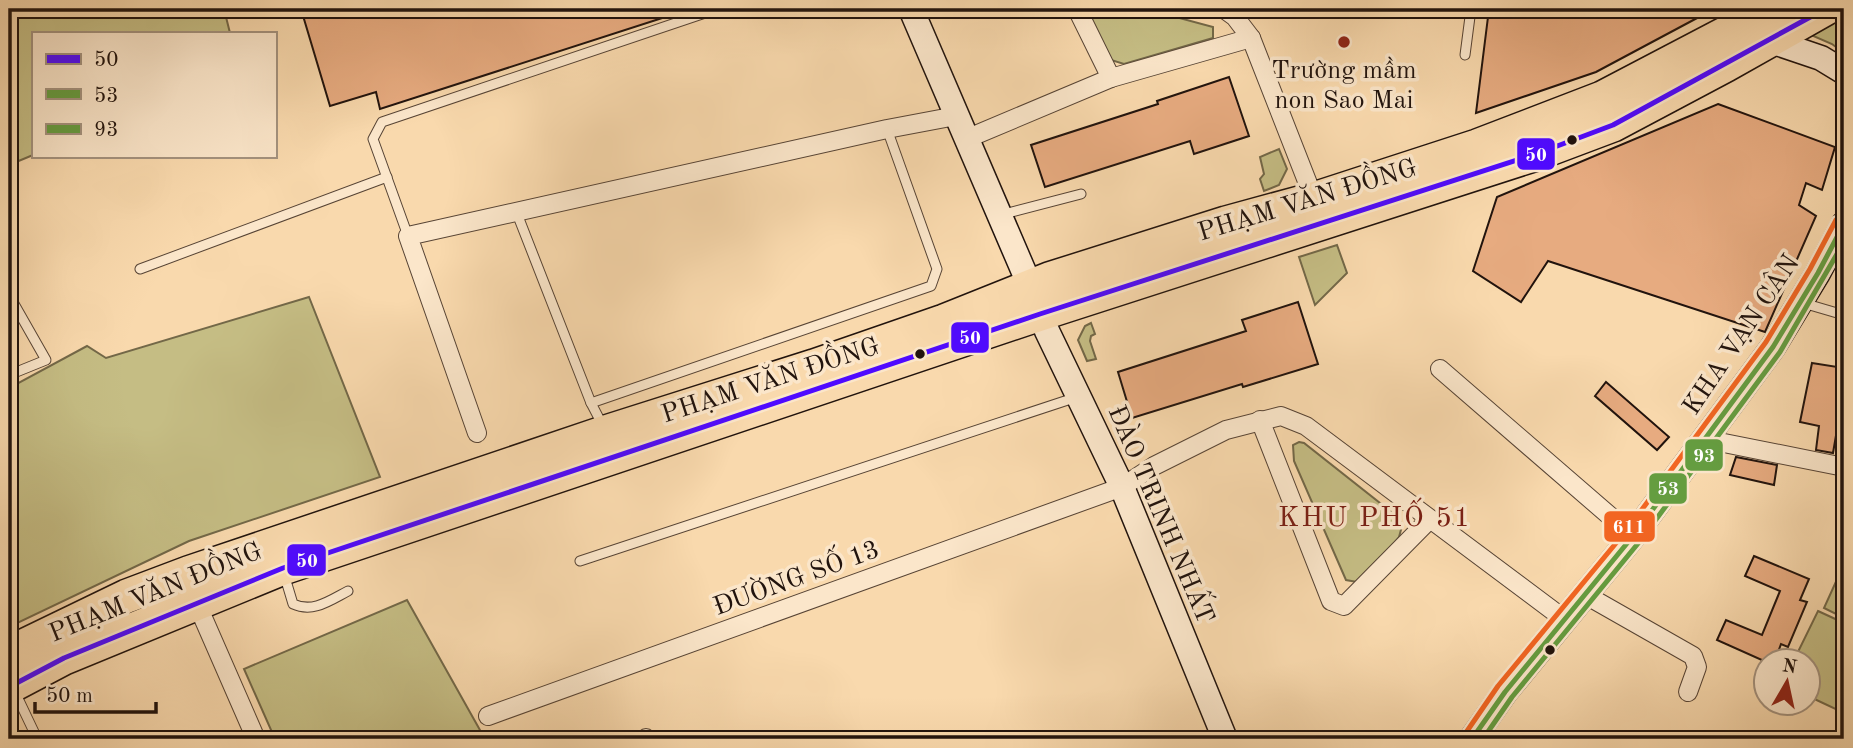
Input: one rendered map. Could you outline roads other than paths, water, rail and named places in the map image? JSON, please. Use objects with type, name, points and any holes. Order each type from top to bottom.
[{"type":"highway","name":"PHẠM VĂN ĐỒNG","points":[[10,686],[64,658],[282,568],[1035,300],[1226,223],[1314,199],[1477,146],[1602,98],[1730,31],[1762,9]]},
{"type":"highway","name":"PHẠM VĂN ĐỒNG","points":[[9,653],[127,596],[188,573],[944,321],[1035,300],[1536,154],[1612,125],[1771,41],[1825,9]]},
{"type":"street","name":"ĐÀO TRINH NHẤT","points":[[911,9],[1035,300],[1122,487],[1225,739]]},
{"type":"street","points":[[1077,9],[1111,78]]},
{"type":"street","points":[[1224,9],[1235,17],[1251,38],[1314,199]]},
{"type":"street","points":[[477,433],[408,236],[887,129],[961,127],[1111,78],[1251,38]]},
{"type":"street","points":[[1771,41],[1821,58],[1844,72]]},
{"type":"street","name":"KHA VẠN CÂN","points":[[1472,739],[1505,692],[1633,536],[1773,347],[1801,303],[1844,224]]},
{"type":"street","points":[[1440,369],[1633,536]]},
{"type":"street","name":"ĐƯỜNG SỐ 13","points":[[488,716],[1122,487],[1154,466],[1226,430],[1281,416],[1306,426],[1564,619]]},
{"type":"street","points":[[1260,420],[1331,601],[1344,606],[1429,520]]},
{"type":"street","points":[[1704,439],[1844,467]]},
{"type":"street","points":[[1584,594],[1693,656],[1697,667],[1688,692]]},
{"type":"street","points":[[197,604],[256,739]]},
{"type":"lane","points":[[408,236],[373,139],[382,122],[717,9]]},
{"type":"lane","points":[[1465,55],[1471,9]]},
{"type":"lane","points":[[591,403],[931,286],[937,269],[887,129]]},
{"type":"lane","points":[[139,269],[387,177]]},
{"type":"lane","points":[[998,216],[1081,194]]},
{"type":"lane","points":[[516,211],[591,403],[606,432]]},
{"type":"lane","points":[[9,295],[47,360],[9,375]]},
{"type":"lane","points":[[1801,303],[1844,315]]},
{"type":"lane","points":[[580,561],[1079,396]]},
{"type":"lane","points":[[282,568],[293,604],[302,608],[319,606],[348,591]]},
{"type":"lane","points":[[10,686],[34,732],[27,739]]},
{"type":"place","name":"Trường mầm non Sao Mai","points":[[1344,42]]},
{"type":"district","name":"KHU PHỐ 51","points":[[1375,516]]}]
